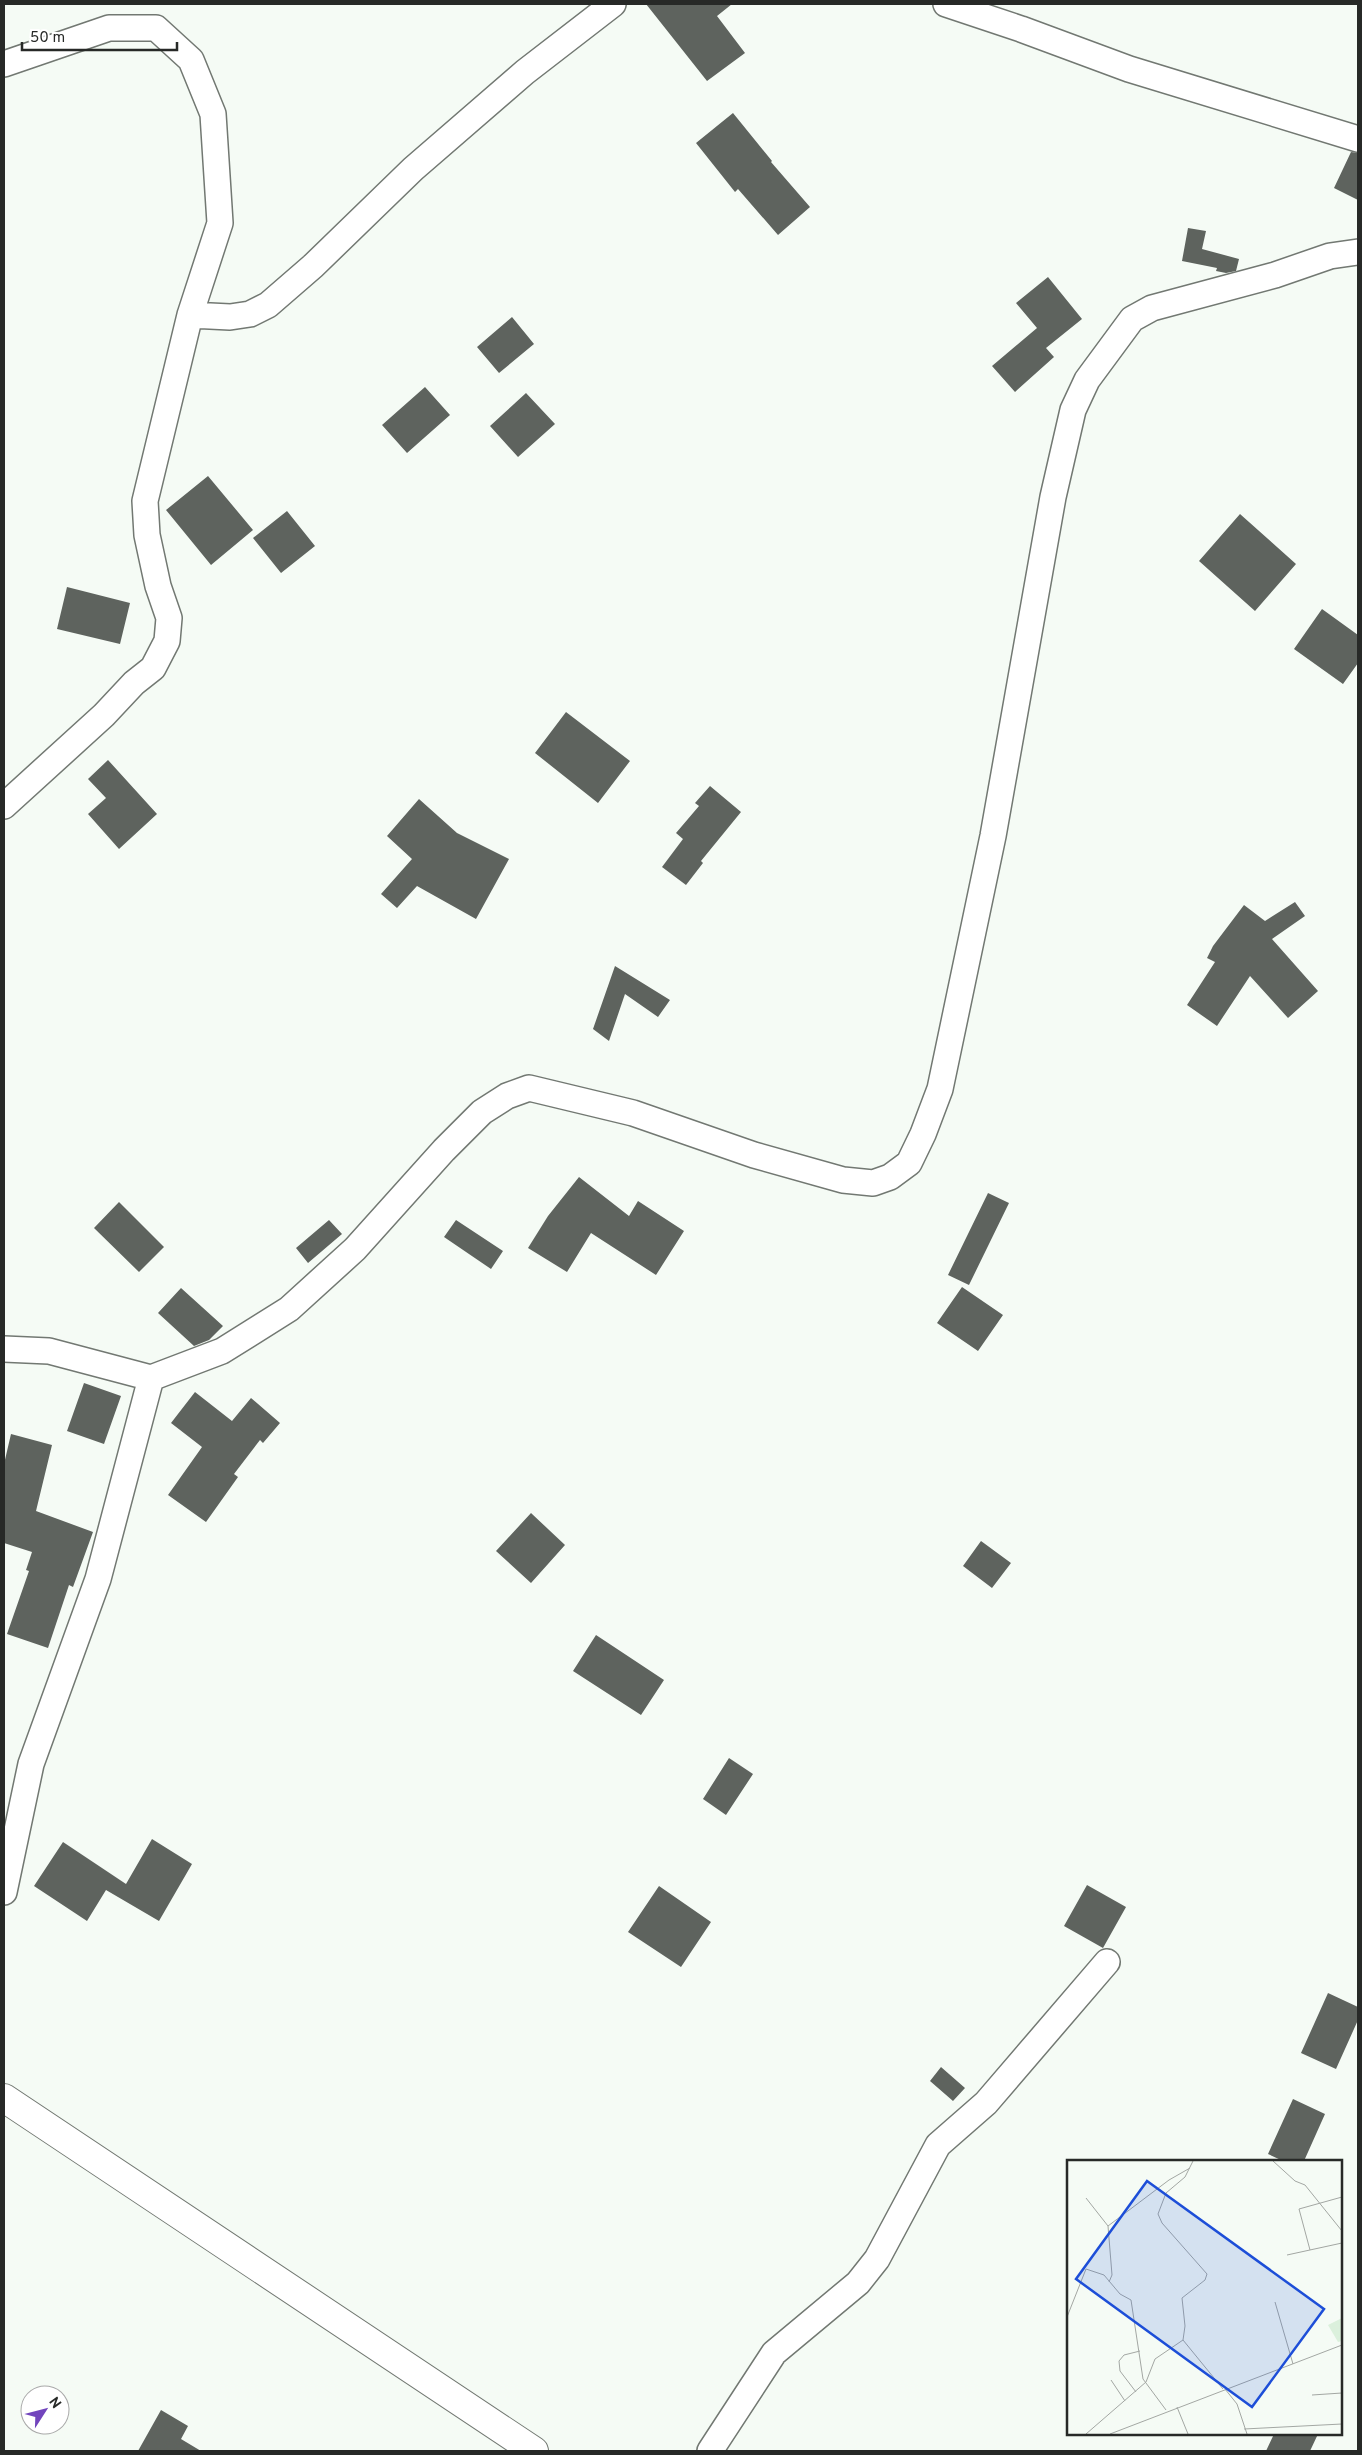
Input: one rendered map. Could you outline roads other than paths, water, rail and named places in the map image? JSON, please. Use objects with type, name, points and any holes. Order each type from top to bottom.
[{"type":"main road","points":[[4,2098],[534,2451]]},
{"type":"street","points":[[190,315],[230,317],[250,314],[268,305],[313,266],[413,169],[525,72],[613,4]]},
{"type":"street","points":[[946,4],[1021,28],[1129,70],[1294,118],[1358,139]]},
{"type":"street","points":[[4,64],[109,28],[156,28],[191,60],[213,114],[220,223],[190,315],[145,501],[147,535],[158,586],[169,618],[167,641],[153,668],[134,683],[104,716],[4,806]]},
{"type":"street","points":[[4,1349],[49,1352],[151,1378],[222,1351],[289,1309],[354,1249],[444,1150],[482,1112],[507,1096],[529,1088],[633,1113],[754,1155],[843,1180],[873,1182],[890,1177],[908,1163],[923,1134],[940,1089],[993,836],[1053,497],[1073,410],[1087,380],[1132,319],[1152,308],[1275,275],[1330,256],[1358,252]]},
{"type":"street","points":[[4,1892],[31,1764],[98,1579],[151,1378]]},
{"type":"street","points":[[710,2451],[774,2353],[858,2283],[876,2259],[938,2145],[986,2103],[1107,1962]]}]
